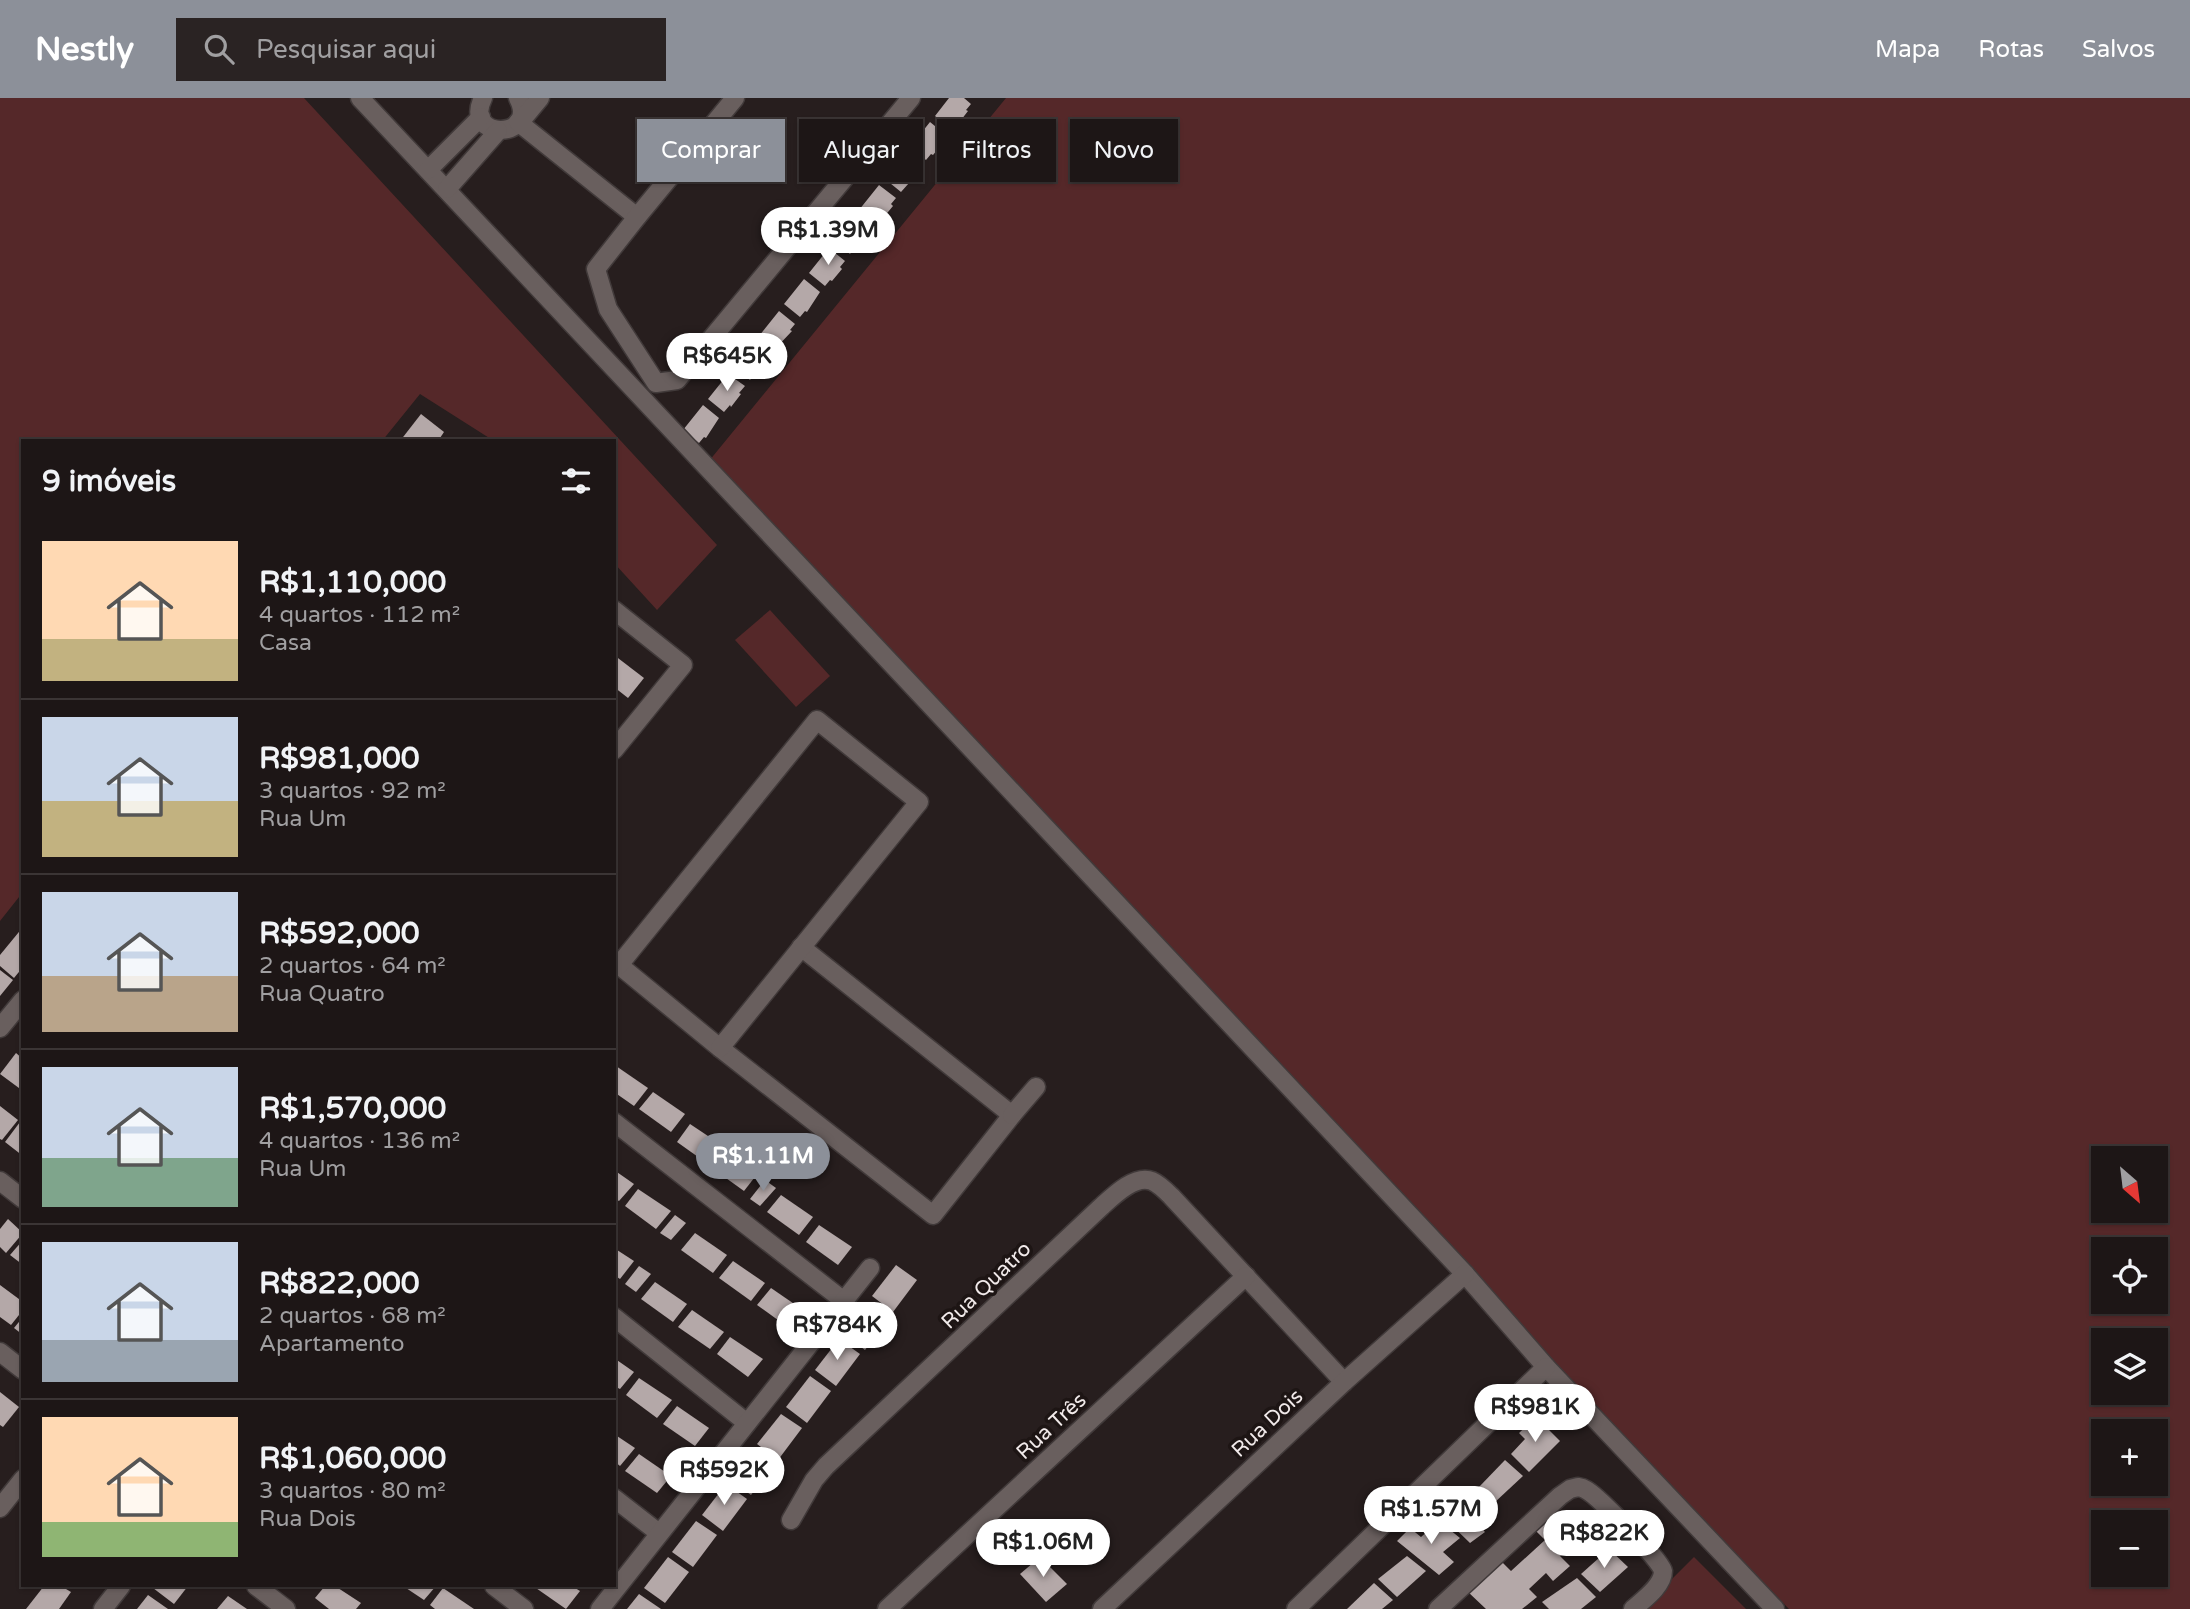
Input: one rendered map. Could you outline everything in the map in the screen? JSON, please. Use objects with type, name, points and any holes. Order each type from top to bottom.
[{"type":"street","points":[[360,98],[1465,1274],[1546,1367],[1775,1609]]},
{"type":"street","points":[[484,98],[480,106],[481,117],[488,127],[498,131],[509,129],[521,121],[540,98]]},
{"type":"street","points":[[518,98],[522,111],[518,122]]},
{"type":"street","points":[[735,98],[597,269],[608,309],[656,383],[677,380],[911,98]]},
{"type":"street","points":[[428,170],[481,117]]},
{"type":"street","points":[[518,122],[637,217]]},
{"type":"street","points":[[447,189],[498,131]]},
{"type":"street","points":[[616,612],[682,665],[616,748]]},
{"type":"street","points":[[720,1048],[919,802],[817,720],[617,963],[720,1048],[933,1215],[1036,1087]]},
{"type":"street","points":[[801,947],[1012,1115]]},
{"type":"street","points":[[0,1027],[19,1011]]},
{"type":"street","points":[[616,1124],[844,1301]]},
{"type":"street","name":"Rua Quatro","points":[[791,1520],[825,1466],[1101,1207],[1126,1187],[1142,1180],[1155,1182],[1246,1276]]},
{"type":"street","points":[[0,1181],[21,1197]]},
{"type":"street","points":[[600,1609],[870,1268]]},
{"type":"street","name":"Rua Dois","points":[[1102,1609],[1465,1274]]},
{"type":"street","points":[[1246,1276],[1345,1382]]},
{"type":"street","name":"Rua Três","points":[[887,1609],[1246,1276]]},
{"type":"street","points":[[616,1319],[747,1423]]},
{"type":"street","points":[[0,1352],[21,1368]]},
{"type":"street","points":[[1297,1609],[1546,1367]]},
{"type":"street","points":[[0,1508],[21,1482]]},
{"type":"street","points":[[1438,1609],[1560,1496],[1578,1487],[1594,1496],[1650,1551],[1661,1566],[1663,1572],[1659,1582],[1633,1609]]},
{"type":"street","points":[[616,1500],[659,1533]]},
{"type":"street","points":[[103,1609],[120,1587]]},
{"type":"street","points":[[257,1587],[286,1609]]},
{"type":"street","points":[[495,1587],[524,1609]]},
{"type":"shaded area","points":[[0,98],[304,98],[717,545],[657,610],[616,565],[616,439],[491,439],[420,394],[384,439],[21,439],[21,895],[0,921]]},
{"type":"shaded area","points":[[1006,98],[2190,98],[2190,1609],[1789,1609],[1549,1361],[709,461],[937,182],[1056,182],[1056,119],[989,119]]},
{"type":"shaded area","points":[[770,610],[830,676],[796,707],[735,640]]},
{"type":"shaded area","points":[[1694,1557],[1746,1609],[1642,1609]]},
{"type":"building","points":[[949,98],[964,98],[971,104],[962,119],[939,119],[935,116]]},
{"type":"building","points":[[930,122],[937,128],[937,150],[926,160],[923,158],[923,131]]},
{"type":"building","points":[[889,182],[910,182],[901,192]]},
{"type":"building","points":[[879,185],[896,198],[883,218],[875,223],[859,210]]},
{"type":"building","points":[[854,216],[870,229],[857,250],[855,248],[850,254],[834,241]]},
{"type":"building","points":[[829,248],[845,261],[840,267],[842,269],[825,286],[809,273]]},
{"type":"building","points":[[804,279],[820,292],[807,312],[800,317],[784,304]]},
{"type":"building","points":[[779,311],[795,324],[775,349],[759,336]]},
{"type":"building","points":[[754,342],[770,355],[765,361],[767,363],[750,380],[734,367]]},
{"type":"building","points":[[728,374],[745,386],[731,407],[730,405],[724,412],[708,399]]},
{"type":"building","points":[[703,405],[719,418],[706,438],[699,443],[683,430]]},
{"type":"building","points":[[421,414],[444,432],[439,439],[402,439]]},
{"type":"building","points":[[616,657],[644,678],[628,698],[616,689]]},
{"type":"building","points":[[21,929],[21,969],[14,978],[0,966],[0,955]]},
{"type":"building","points":[[0,970],[13,980],[0,996]]},
{"type":"building","points":[[16,1053],[21,1057],[21,1090],[0,1074]]},
{"type":"building","points":[[616,1066],[648,1088],[634,1106],[616,1093]]},
{"type":"building","points":[[653,1092],[685,1114],[671,1132],[639,1109]]},
{"type":"building","points":[[0,1106],[18,1120],[2,1140],[0,1139]]},
{"type":"building","points":[[20,1122],[21,1123],[21,1154],[5,1142]]},
{"type":"building","points":[[690,1124],[723,1146],[708,1164],[677,1142]]},
{"type":"building","points":[[726,1151],[758,1173],[744,1191],[712,1168]]},
{"type":"building","points":[[616,1171],[634,1184],[619,1201],[616,1199]]},
{"type":"building","points":[[765,1180],[776,1188],[760,1206],[750,1199]]},
{"type":"building","points":[[638,1189],[671,1211],[656,1229],[625,1206]]},
{"type":"building","points":[[781,1195],[813,1217],[799,1235],[767,1212]]},
{"type":"building","points":[[675,1215],[686,1223],[671,1240],[660,1233]]},
{"type":"building","points":[[8,1219],[21,1231],[21,1235],[6,1253],[0,1247],[0,1229]]},
{"type":"building","points":[[819,1225],[852,1247],[838,1265],[806,1242]]},
{"type":"building","points":[[695,1233],[727,1255],[713,1273],[681,1250]]},
{"type":"building","points":[[21,1242],[21,1263],[10,1255]]},
{"type":"building","points":[[616,1249],[634,1261],[620,1279],[616,1276]]},
{"type":"building","points":[[733,1261],[765,1283],[751,1301],[719,1278]]},
{"type":"building","points":[[896,1265],[917,1280],[893,1312],[872,1296]]},
{"type":"building","points":[[639,1266],[651,1274],[636,1292],[625,1284]]},
{"type":"building","points":[[655,1282],[687,1304],[673,1322],[641,1299]]},
{"type":"building","points":[[0,1285],[21,1301],[21,1312],[11,1325],[0,1317]]},
{"type":"building","points":[[771,1288],[803,1310],[789,1328],[757,1305]]},
{"type":"building","points":[[868,1303],[889,1318],[865,1350],[844,1334]]},
{"type":"building","points":[[692,1310],[724,1332],[710,1349],[678,1327]]},
{"type":"building","points":[[21,1319],[21,1333],[14,1328]]},
{"type":"building","points":[[730,1337],[763,1359],[748,1377],[717,1354]]},
{"type":"building","points":[[839,1339],[860,1354],[836,1386],[815,1370]]},
{"type":"building","points":[[616,1359],[634,1372],[620,1389],[616,1387]]},
{"type":"building","points":[[810,1376],[831,1391],[807,1423],[786,1407]]},
{"type":"building","points":[[639,1378],[672,1400],[657,1418],[626,1395]]},
{"type":"building","points":[[0,1392],[19,1407],[3,1427],[0,1425]]},
{"type":"building","points":[[677,1406],[709,1428],[695,1446],[663,1424]]},
{"type":"building","points":[[781,1414],[802,1428],[778,1460],[757,1444]]},
{"type":"building","points":[[1536,1417],[1560,1441],[1529,1472],[1511,1454],[1525,1439],[1519,1433]]},
{"type":"building","points":[[616,1435],[635,1448],[620,1466],[616,1463]]},
{"type":"building","points":[[754,1448],[775,1463],[751,1495],[729,1479]]},
{"type":"building","points":[[639,1454],[671,1476],[657,1493],[625,1471]]},
{"type":"building","points":[[1505,1460],[1523,1476],[1494,1503],[1479,1487]]},
{"type":"building","points":[[726,1484],[747,1499],[723,1531],[702,1515]]},
{"type":"building","points":[[1476,1490],[1491,1506],[1475,1521],[1485,1532],[1470,1543],[1437,1511],[1450,1499],[1457,1506]]},
{"type":"building","points":[[1552,1513],[1561,1519],[1577,1513],[1595,1531],[1584,1539],[1591,1547],[1582,1554],[1575,1548],[1560,1556],[1570,1566],[1553,1581],[1546,1573],[1529,1589],[1537,1597],[1522,1609],[1486,1609],[1467,1591],[1501,1561],[1511,1571],[1545,1540],[1534,1529]]},
{"type":"building","points":[[696,1521],[717,1535],[693,1567],[672,1552]]},
{"type":"building","points":[[1439,1521],[1460,1538],[1443,1552],[1454,1562],[1439,1575],[1397,1541],[1410,1528],[1421,1537]]},
{"type":"building","points":[[1609,1549],[1628,1567],[1600,1592],[1581,1574]]},
{"type":"building","points":[[1407,1556],[1426,1571],[1397,1597],[1378,1579]]},
{"type":"building","points":[[668,1557],[689,1572],[665,1603],[644,1588]]},
{"type":"building","points":[[1040,1557],[1067,1584],[1046,1602],[1020,1574]]},
{"type":"building","points":[[1577,1578],[1596,1597],[1581,1609],[1549,1609],[1542,1602]]},
{"type":"building","points":[[1374,1583],[1393,1600],[1382,1609],[1347,1609]]},
{"type":"building","points":[[43,1587],[63,1587],[71,1592],[59,1609],[26,1609]]},
{"type":"building","points":[[154,1587],[187,1587],[174,1604]]},
{"type":"building","points":[[324,1587],[337,1587],[361,1603],[356,1609],[329,1609],[315,1598]]},
{"type":"building","points":[[404,1587],[435,1587],[424,1600]]},
{"type":"building","points":[[534,1587],[574,1587],[580,1591],[566,1609]]},
{"type":"building","points":[[443,1588],[474,1609],[435,1609],[430,1605]]},
{"type":"building","points":[[639,1594],[661,1609],[627,1609]]},
{"type":"building","points":[[148,1595],[168,1609],[137,1609]]},
{"type":"building","points":[[228,1596],[247,1609],[217,1609]]}]
